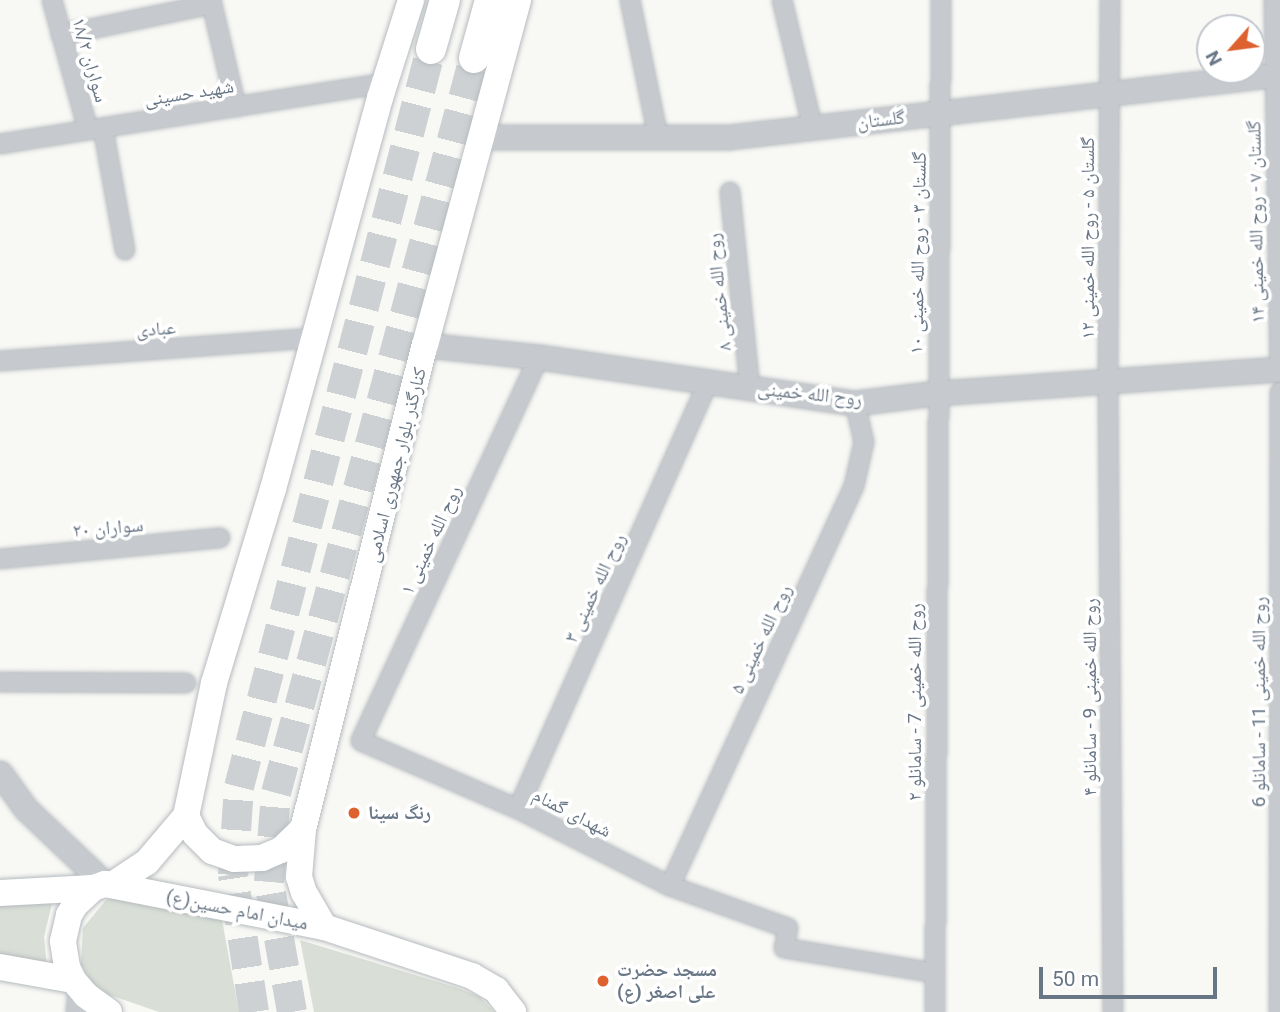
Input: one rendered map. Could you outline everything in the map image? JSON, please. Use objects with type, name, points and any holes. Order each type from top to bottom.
[{"type":"main road","points":[[77,993],[64,955],[65,928],[75,905],[155,855],[186,816],[214,684],[411,0]]},
{"type":"main road","points":[[431,49],[445,0]]},
{"type":"main road","points":[[474,58],[490,0]]},
{"type":"main road","name":"کنارگذر بلوار جمهوری اسلامی","points":[[324,927],[304,893],[299,877],[303,829],[425,345],[518,0]]},
{"type":"main road","points":[[186,816],[195,834],[212,851],[234,859],[262,858],[281,850],[303,829]]},
{"type":"main road","name":"میدان امام حسین(ع)","points":[[0,893],[103,886],[324,927],[472,976],[496,990],[513,1012]]},
{"type":"main road","points":[[0,967],[77,993],[109,1012]]},
{"type":"street","name":"سواران ۱۸/۲","points":[[52,0],[61,35],[96,129],[125,250]]},
{"type":"street","points":[[630,0],[658,137]]},
{"type":"street","points":[[782,0],[813,129]]},
{"type":"street","name":"گلستان ۳ - روح الله خمینی ۱۰","points":[[937,393],[941,0]]},
{"type":"street","name":"گلستان ۵ - روح الله خمینی ۱۲","points":[[1108,381],[1110,0]]},
{"type":"street","name":"گلستان ۷ - روح الله خمینی ۱۴","points":[[1274,0],[1280,368]]},
{"type":"street","points":[[61,35],[212,2],[236,107]]},
{"type":"street","name":"گلستان","points":[[481,137],[729,137],[1277,75]]},
{"type":"street","name":"شهید حسینی","points":[[0,144],[385,83]]},
{"type":"street","name":"روح الله خمینی ۸","points":[[730,192],[750,388]]},
{"type":"street","name":"عبادی","points":[[0,361],[315,338]]},
{"type":"street","name":"روح الله خمینی","points":[[425,345],[539,357],[855,403],[937,393],[1280,368]]},
{"type":"street","name":"روح الله خمینی ۱","points":[[361,741],[539,357]]},
{"type":"street","name":"روح الله خمینی 9 - سامانلو ۴","points":[[1108,381],[1113,1012]]},
{"type":"street","name":"روح الله خمینی ۳","points":[[518,810],[708,383]]},
{"type":"street","name":"روح الله خمینی 11 - سامانلو 6","points":[[1279,1012],[1280,392]]},
{"type":"street","name":"روح الله خمینی 7 - سامانلو ۲","points":[[935,1012],[937,393]]},
{"type":"street","name":"روح الله خمینی ۵","points":[[670,886],[854,486],[864,442],[855,403]]},
{"type":"street","name":"سواران ۲۰","points":[[0,559],[220,538]]},
{"type":"street","points":[[0,682],[186,683]]},
{"type":"street","name":"شهدای گمنام","points":[[361,741],[518,810],[670,886],[788,928],[784,948],[935,973]]},
{"type":"street","points":[[0,774],[26,809],[103,886]]},
{"type":"shaded area","points":[[54,895],[44,937],[47,968],[0,957],[0,902]]},
{"type":"shaded area","points":[[118,896],[133,896],[222,920],[239,1012],[159,1012],[107,994],[90,981],[81,964],[83,928],[105,901]]},
{"type":"shaded area","points":[[300,940],[461,989],[480,997],[494,1012],[314,1012]]},
{"type":"tunnel","points":[[254,1012],[233,875],[239,787],[431,49]]},
{"type":"tunnel","points":[[292,1012],[269,882],[276,793],[474,58]]},
{"type":"place","name":"رنگ سینا","points":[[354,813]]},
{"type":"place","name":"مسجد حضرت علی اصغر (ع)","points":[[603,981]]}]
